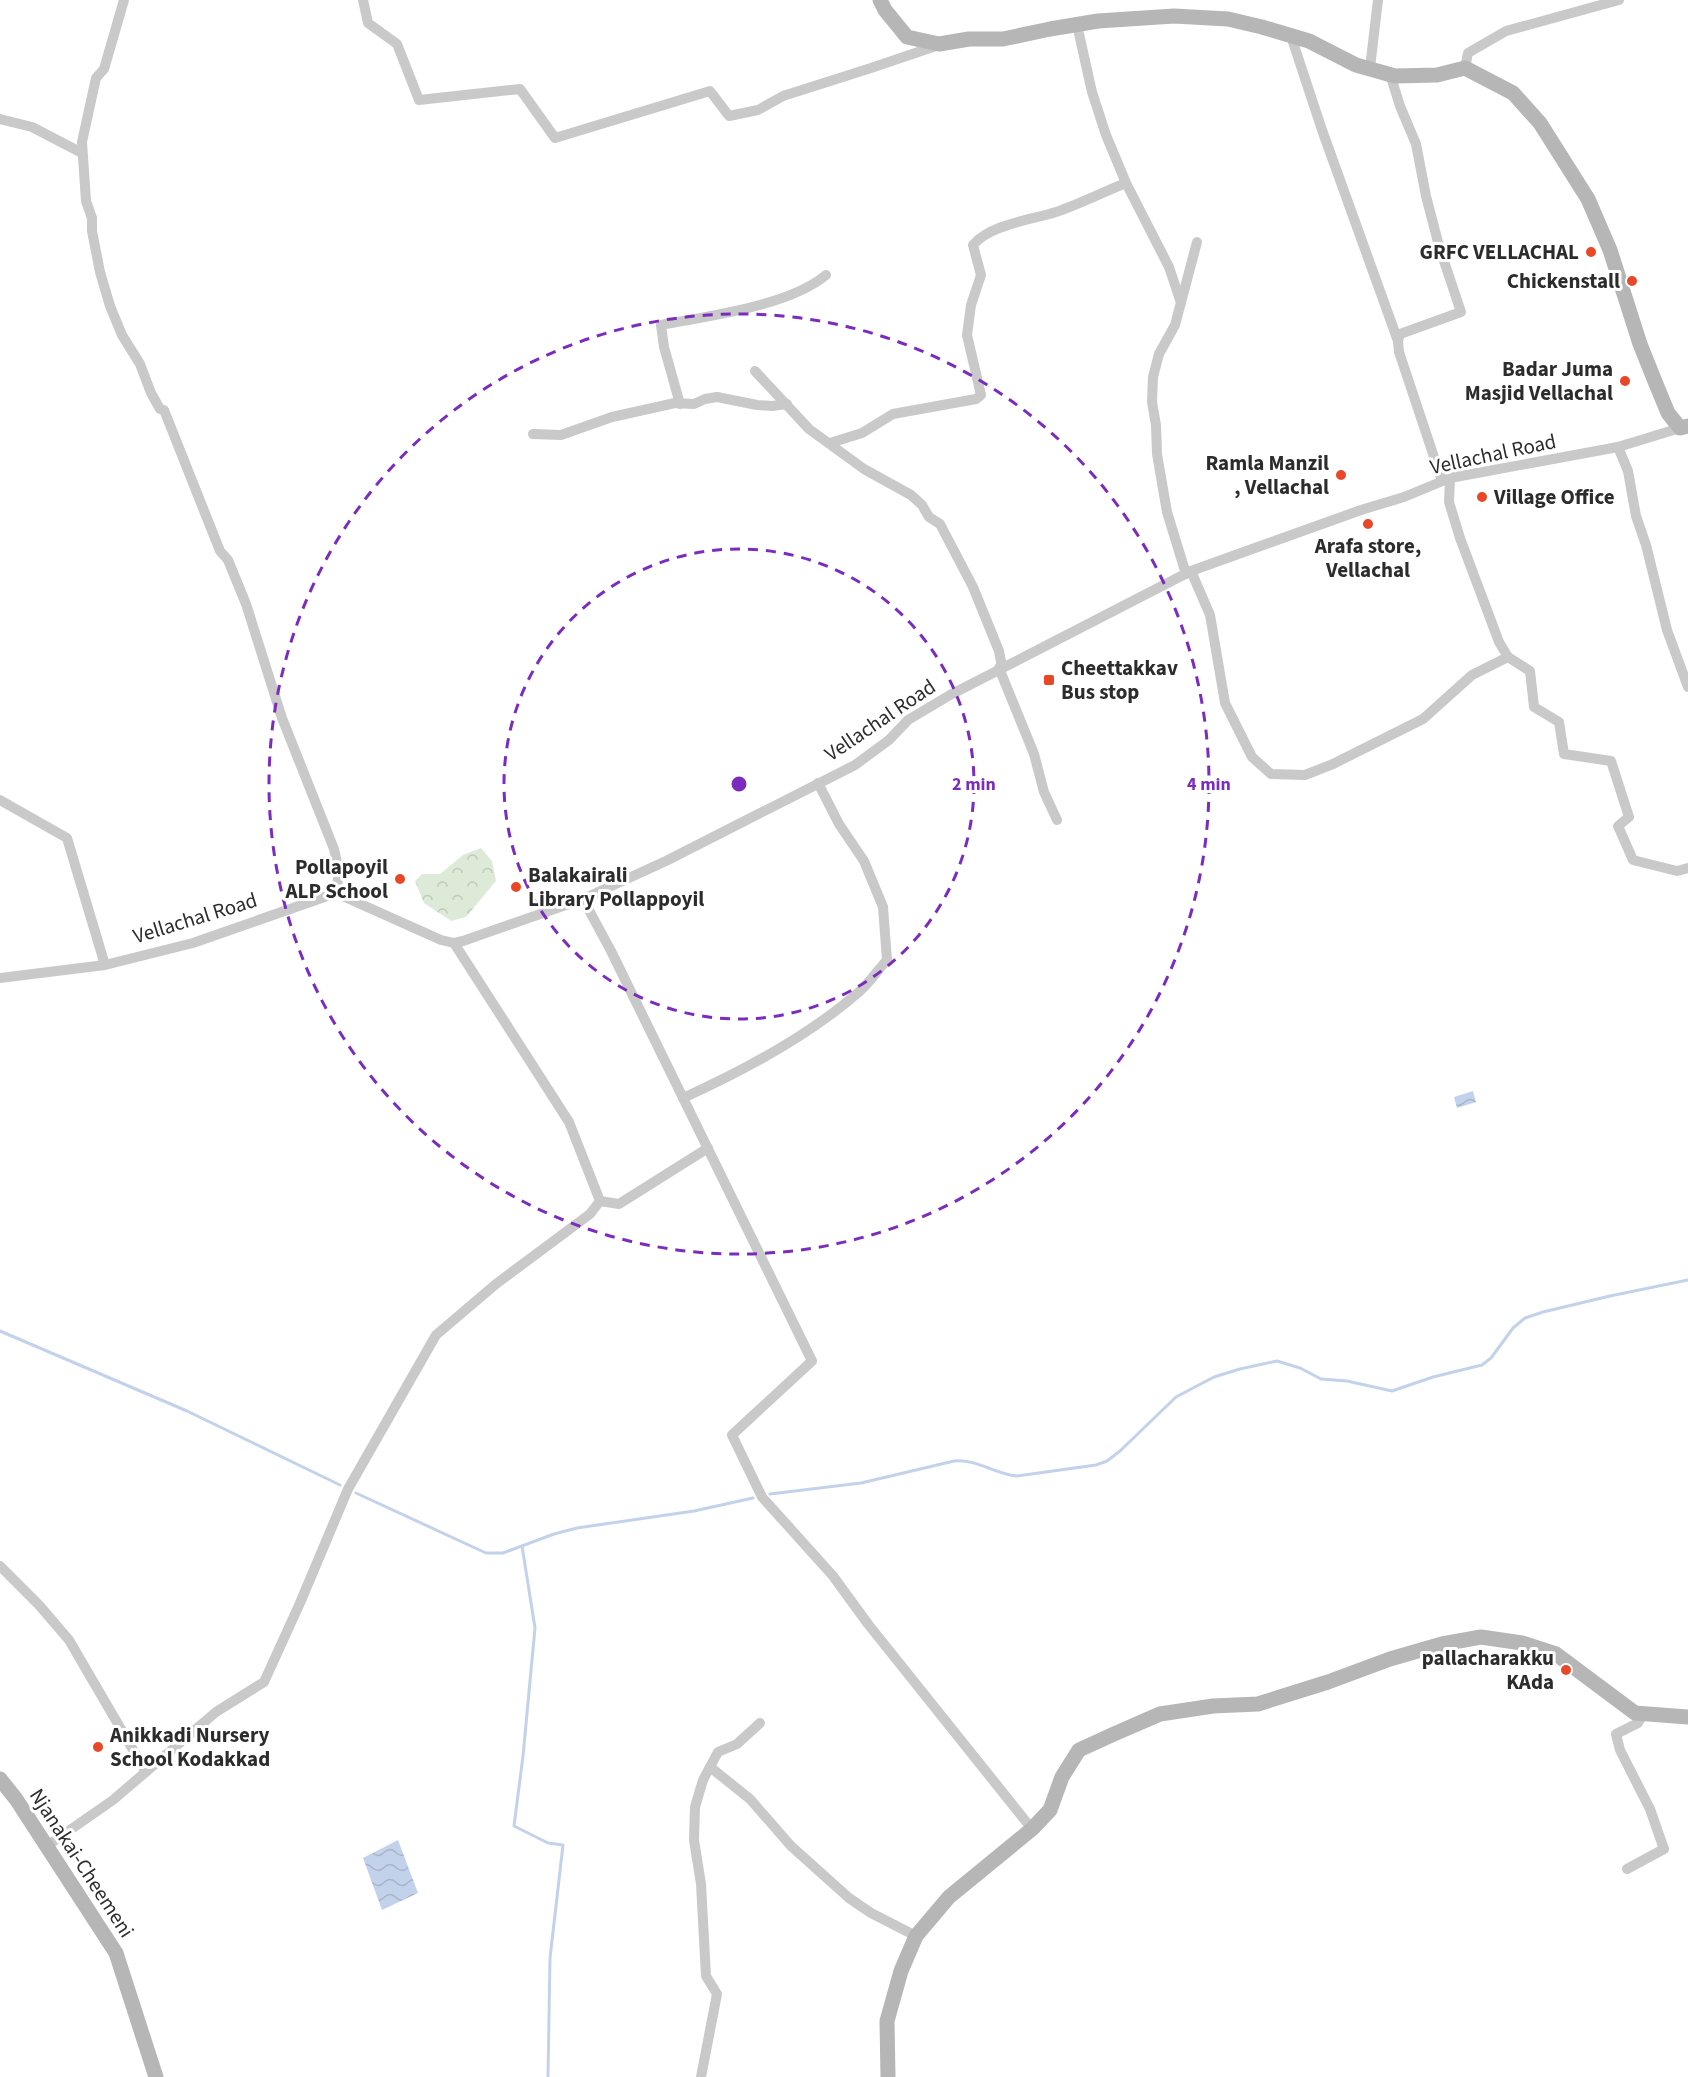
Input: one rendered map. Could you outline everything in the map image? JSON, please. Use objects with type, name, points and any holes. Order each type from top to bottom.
[{"type":"main road","points":[[880,0],[885,10],[907,37],[939,44],[969,39],[1003,39],[1077,25],[1174,16],[1218,18],[1309,41],[1356,64],[1389,74],[1437,75],[1465,68],[1513,93],[1540,123],[1588,199],[1610,250],[1640,344],[1668,413],[1684,427]]},
{"type":"main road","points":[[888,2077],[887,2021],[901,1971],[916,1936],[949,1897],[1032,1829],[1050,1810],[1062,1777],[1079,1750],[1123,1730],[1160,1714],[1213,1706],[1258,1704],[1390,1659],[1442,1644],[1481,1636],[1522,1643],[1556,1654],[1635,1713],[1688,1717]]},
{"type":"main road","name":"Njanakai-Cheemeni","points":[[0,1779],[116,1953],[156,2077]]},
{"type":"street","points":[[124,0],[104,69],[96,78],[90,112],[85,121],[82,153],[86,201],[93,218],[92,231],[100,272],[122,335],[140,364],[151,393],[160,409],[164,410],[220,551],[228,560],[246,604],[282,718],[333,849],[339,872],[336,893],[441,940],[454,943],[569,1122],[600,1201]]},
{"type":"street","points":[[363,0],[368,23],[397,44],[419,100],[520,89],[555,138],[710,91],[729,116],[758,110],[783,96],[939,44]]},
{"type":"street","points":[[1370,69],[1378,0]]},
{"type":"street","points":[[1465,68],[1468,53],[1506,31],[1619,0]]},
{"type":"street","points":[[1077,25],[1092,92],[1126,183],[1169,267],[1181,303]]},
{"type":"street","points":[[1291,36],[1322,130],[1398,341],[1399,352],[1446,479],[1449,502],[1460,538],[1499,642],[1508,657],[1530,671],[1534,707],[1559,722],[1564,754],[1611,761],[1629,818],[1618,826],[1633,860],[1677,871],[1688,868]]},
{"type":"street","points":[[1389,74],[1416,144],[1439,246],[1461,312],[1400,334],[1398,341]]},
{"type":"street","points":[[0,119],[32,127],[82,153]]},
{"type":"street","points":[[830,443],[862,433],[893,414],[976,399],[981,395],[967,336],[971,305],[981,275],[973,245],[989,233],[1057,212],[1126,183]]},
{"type":"street","points":[[1197,242],[1175,325],[1158,354],[1153,377],[1152,402],[1156,425],[1156,454],[1167,512],[1188,573],[1210,615],[1225,703],[1252,757],[1271,774],[1305,775],[1333,764],[1423,719],[1472,675],[1508,657]]},
{"type":"street","points":[[680,404],[664,347],[661,325],[766,304],[817,282],[826,275]]},
{"type":"street","points":[[754,372],[809,429],[864,469],[911,495],[922,505],[929,517],[940,524],[973,587],[999,651],[1000,668],[1034,754],[1044,792],[1057,820]]},
{"type":"street","points":[[533,434],[561,435],[612,417],[680,404],[694,404],[717,397],[757,405],[787,404]]},
{"type":"street","name":"Vellachal Road","points":[[454,943],[583,899],[666,861],[855,765],[890,740],[908,720],[1000,668],[1188,573],[1350,513],[1404,497],[1446,479],[1618,447],[1684,427]]},
{"type":"street","points":[[1618,447],[1628,471],[1636,516],[1646,545],[1667,630],[1688,687]]},
{"type":"street","points":[[683,1098],[713,1084],[824,1020],[862,990],[887,960],[879,898],[864,861],[839,824],[818,783]]},
{"type":"street","points":[[0,800],[67,838],[105,965]]},
{"type":"street","name":"Vellachal Road","points":[[0,978],[105,965],[193,943],[336,893]]},
{"type":"street","points":[[583,899],[611,951],[812,1361],[732,1436],[762,1497],[832,1576],[1032,1829]]},
{"type":"street","points":[[600,1201],[620,1204],[708,1148]]},
{"type":"street","points":[[46,1846],[113,1800],[216,1712],[264,1682],[348,1489],[436,1335],[496,1284],[590,1214],[600,1201]]},
{"type":"street","points":[[0,1566],[39,1605],[69,1640],[146,1772]]},
{"type":"street","points":[[1627,1869],[1664,1849],[1650,1809],[1620,1750],[1616,1734],[1638,1723],[1643,1714]]},
{"type":"street","points":[[701,2077],[717,1994],[706,1976],[701,1884],[694,1840],[695,1807],[703,1780],[718,1752],[736,1744],[760,1724]]},
{"type":"street","points":[[710,1767],[750,1799],[791,1846],[849,1898],[871,1913],[916,1936]]},
{"type":"green space","points":[[481,848],[492,861],[496,881],[466,917],[451,921],[424,903],[415,881],[422,874],[440,874],[463,855]]},
{"type":"water","points":[[1473,1091],[1476,1102],[1457,1108],[1454,1097]]},
{"type":"water","points":[[398,1840],[418,1893],[382,1910],[363,1858]]},
{"type":"waterway","points":[[770,1494],[861,1483],[954,1461],[971,1462],[1017,1476],[1096,1465],[1107,1461],[1120,1451],[1176,1397],[1214,1377],[1277,1361],[1300,1368],[1321,1379],[1347,1381],[1392,1391],[1433,1377],[1482,1365],[1491,1358],[1513,1328],[1525,1318],[1610,1296],[1688,1280]]},
{"type":"waterway","points":[[0,1331],[187,1411],[340,1485]]},
{"type":"waterway","points":[[356,1493],[486,1553],[503,1553],[577,1528],[694,1511],[753,1498]]},
{"type":"waterway","points":[[522,1546],[535,1628],[514,1826],[548,1843],[563,1845],[550,1958],[548,2077]]},
{"type":"place","name":"GRFC VELLACHAL","points":[[1591,252]]},
{"type":"place","name":"Chickenstall","points":[[1632,281]]},
{"type":"place","name":"Badar Juma Masjid Vellachal","points":[[1625,381]]},
{"type":"place","name":"Ramla Manzil , Vellachal","points":[[1341,475]]},
{"type":"place","name":"Village Office","points":[[1482,497]]},
{"type":"place","name":"Arafa store, Vellachal","points":[[1368,524]]},
{"type":"place","name":"Cheettakkav Bus stop","points":[[1049,680]]},
{"type":"place","name":"Pollapoyil ALP School","points":[[400,879]]},
{"type":"place","name":"Balakairali Library Pollappoyil","points":[[516,887]]},
{"type":"place","name":"pallacharakku KAda","points":[[1566,1670]]},
{"type":"place","name":"Anikkadi Nursery School Kodakkad","points":[[98,1747]]}]
